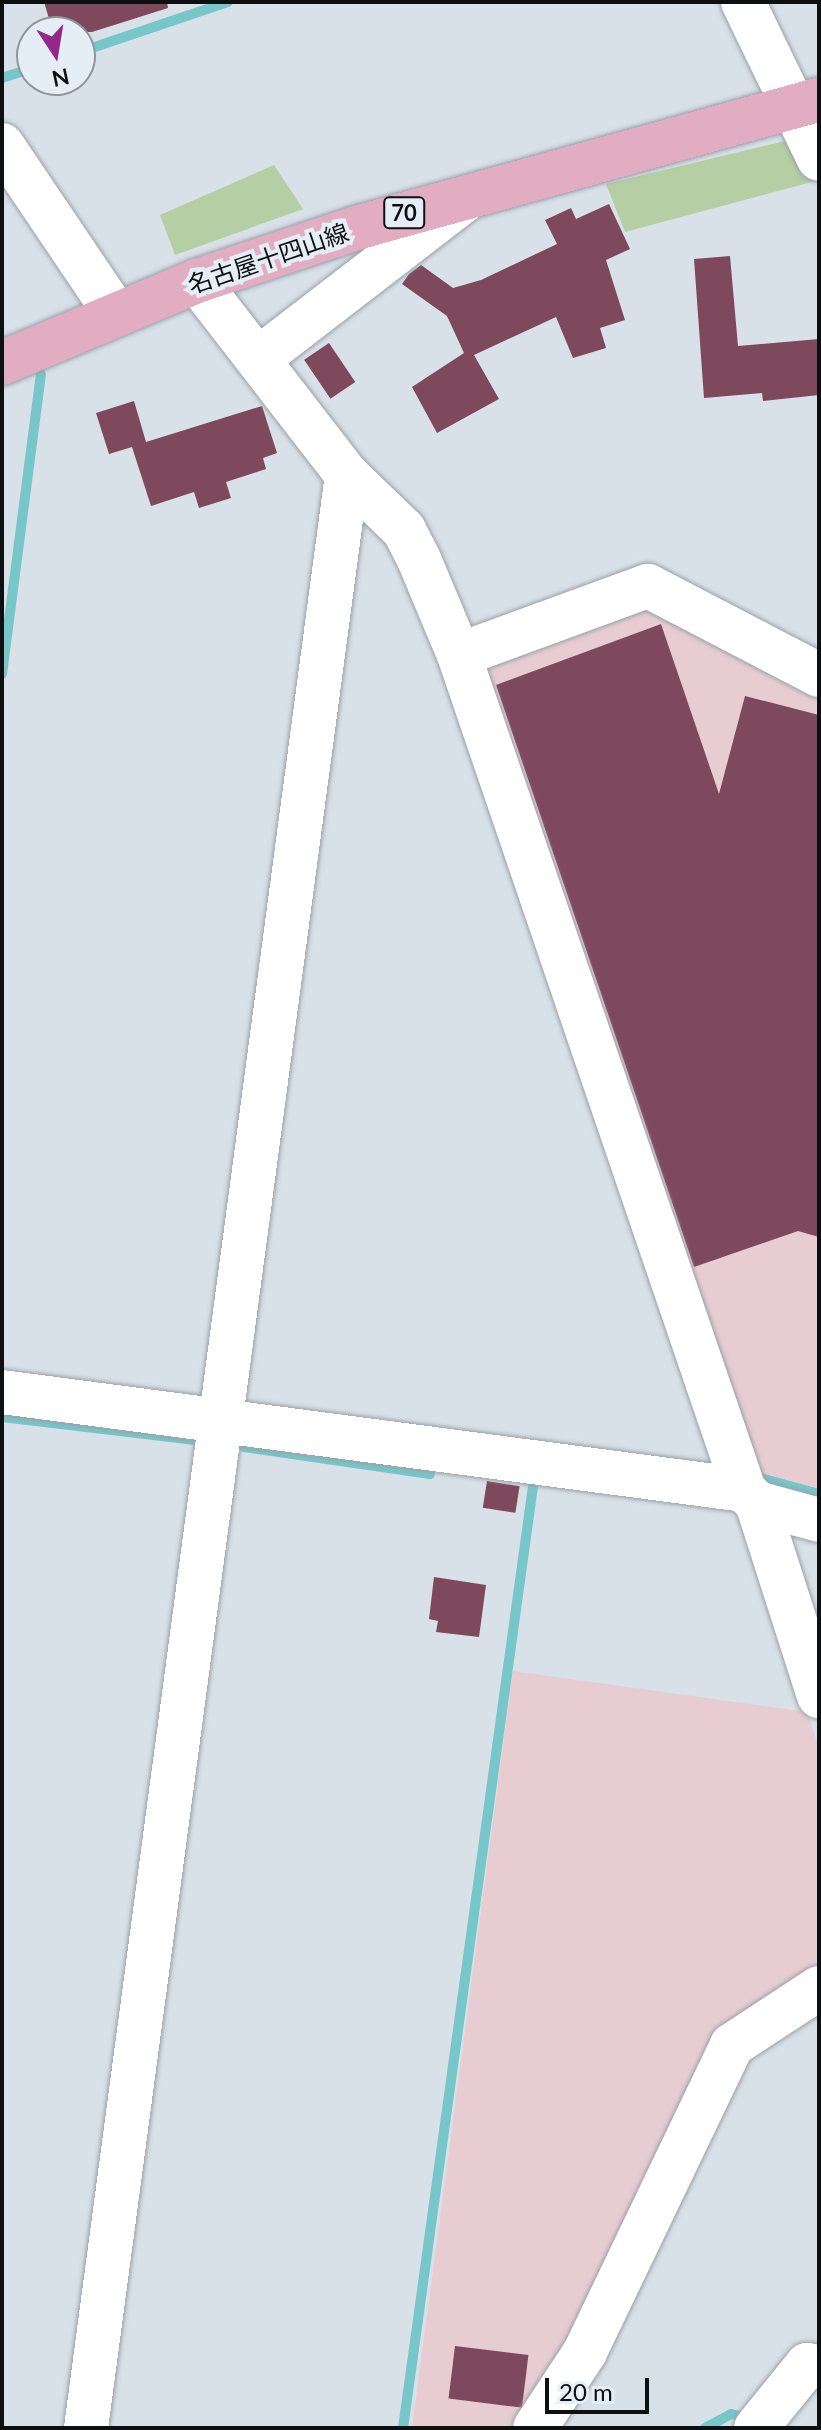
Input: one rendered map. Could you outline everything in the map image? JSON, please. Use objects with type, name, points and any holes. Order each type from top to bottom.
[{"type":"main road","name":"名古屋十四山線","points":[[2,363],[197,281],[476,191],[806,103]]},
{"type":"street","points":[[743,2],[806,103],[819,159]]},
{"type":"street","points":[[2,145],[116,314]]},
{"type":"street","points":[[258,359],[476,191]]},
{"type":"street","points":[[197,281],[347,475],[404,530],[459,655],[819,1696]]},
{"type":"street","points":[[86,2428],[347,475]]},
{"type":"street","points":[[459,655],[648,586],[819,675]]},
{"type":"street","points":[[2,1392],[750,1497],[819,1520]]},
{"type":"street","points":[[535,2428],[585,2352],[732,2045],[819,1988]]},
{"type":"street","points":[[756,2428],[815,2357]]},
{"type":"shaded area","points":[[643,603],[819,687],[819,1488],[749,1470],[476,668]]},
{"type":"shaded area","points":[[513,1671],[807,1712],[819,1748],[819,1974],[731,2027],[521,2428],[412,2428]]},
{"type":"green space","points":[[801,137],[819,180],[625,232],[606,184]]},
{"type":"green space","points":[[274,165],[303,209],[175,255],[160,215]]},
{"type":"building","points":[[44,2],[167,2],[168,8],[96,31],[96,16],[48,16]]},
{"type":"building","points":[[609,204],[630,249],[606,260],[625,320],[600,328],[606,348],[573,358],[556,317],[474,355],[499,399],[437,433],[412,387],[464,353],[447,316],[402,284],[409,274],[421,265],[453,288],[481,280],[557,244],[545,220],[571,208],[576,219]]},
{"type":"building","points":[[730,256],[738,346],[819,339],[819,395],[763,401],[762,393],[704,398],[694,259]]},
{"type":"building","points":[[329,343],[355,382],[330,399],[304,360]]},
{"type":"building","points":[[134,401],[146,442],[262,406],[277,453],[263,458],[266,469],[226,482],[231,498],[199,508],[194,492],[151,506],[132,447],[109,454],[96,413]]},
{"type":"building","points":[[661,624],[719,794],[745,696],[819,715],[819,1237],[798,1231],[694,1267],[496,685]]},
{"type":"building","points":[[487,1481],[520,1486],[515,1513],[483,1508]]},
{"type":"building","points":[[434,1577],[486,1585],[479,1637],[436,1632],[438,1621],[429,1619]]},
{"type":"building","points":[[455,2346],[528,2355],[522,2408],[449,2399]]},
{"type":"waterway","points":[[96,47],[228,2]]},
{"type":"waterway","points":[[2,78],[16,73]]},
{"type":"waterway","points":[[2,674],[41,375]]},
{"type":"waterway","points":[[2,1417],[196,1440]]},
{"type":"waterway","points":[[244,1447],[430,1474]]},
{"type":"waterway","points":[[753,1476],[819,1494]]},
{"type":"waterway","points":[[403,2428],[533,1486]]},
{"type":"waterway","points":[[705,2428],[731,2414],[744,2417]]}]
